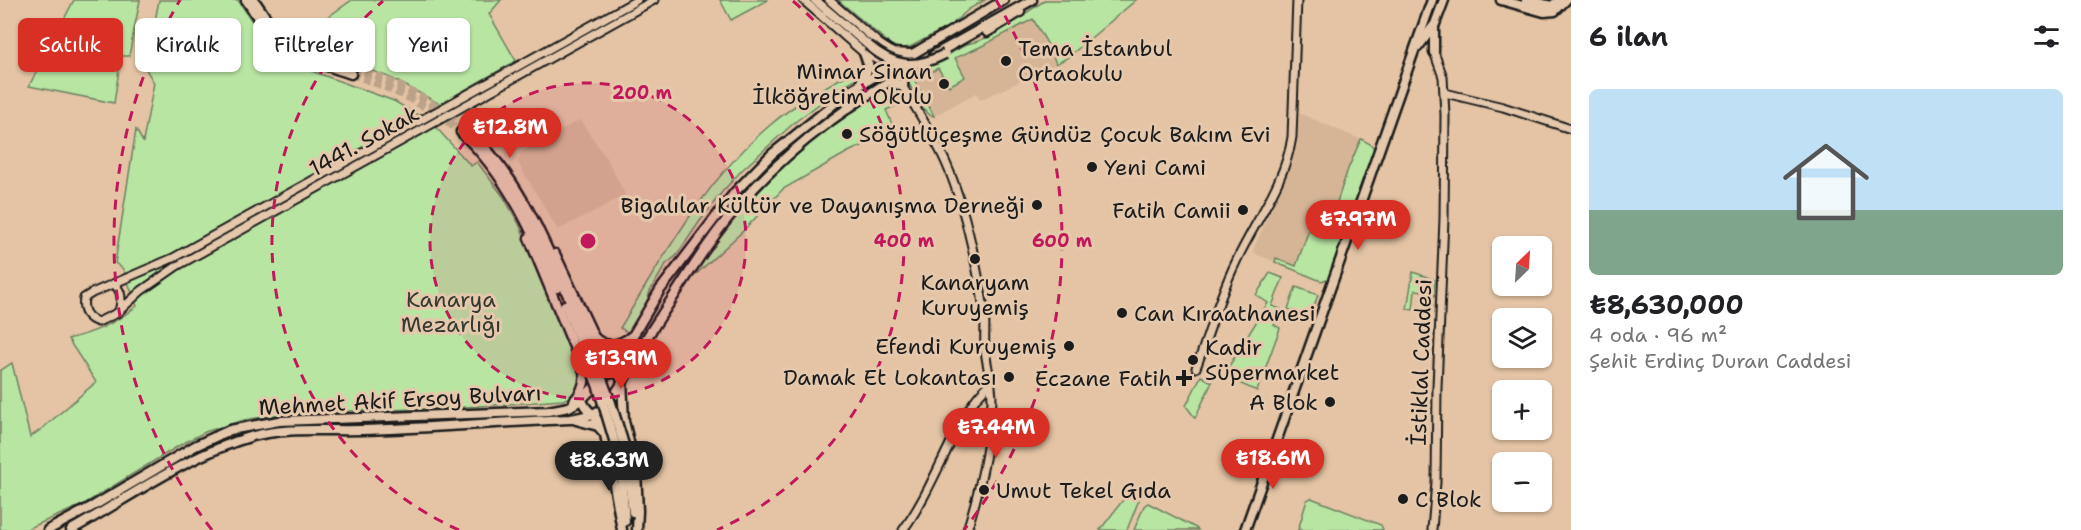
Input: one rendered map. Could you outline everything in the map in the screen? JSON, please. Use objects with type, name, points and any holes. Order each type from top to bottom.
[{"type":"main road","points":[[246,0],[269,34],[281,44],[302,56],[352,70],[293,46],[275,31],[254,0]]},
{"type":"main road","points":[[815,0],[866,49],[903,64],[924,63],[945,54],[1005,22],[1033,0]]},
{"type":"main road","points":[[606,375],[660,290],[735,192],[772,154],[856,87],[1004,0]]},
{"type":"main road","name":"Mehmet Akif Ersoy Bulvarı","points":[[71,530],[196,458],[255,436],[282,431],[363,430],[570,419],[599,411],[612,399],[639,350],[694,264],[743,200],[778,164],[817,130],[856,101],[1033,0]]},
{"type":"main road","points":[[1245,530],[1432,0]]},
{"type":"main road","points":[[1432,48],[1435,24],[1444,0]]},
{"type":"main road","points":[[1502,0],[1544,12],[1555,11],[1566,0]]},
{"type":"main road","points":[[1526,0],[1551,6],[1560,0]]},
{"type":"main road","points":[[1427,14],[1426,36],[1432,48]]},
{"type":"main road","points":[[1416,48],[1435,24]]},
{"type":"main road","points":[[1416,48],[1424,42],[1432,48]]},
{"type":"main road","points":[[882,45],[900,55],[913,53]]},
{"type":"main road","points":[[856,87],[868,70],[866,49]]},
{"type":"main road","points":[[890,81],[903,87],[904,73]]},
{"type":"main road","points":[[463,130],[489,150],[527,213],[585,342],[605,409],[621,449],[636,530]]},
{"type":"main road","points":[[527,213],[542,227],[594,337],[603,344],[613,345],[625,341],[634,334]]},
{"type":"main road","points":[[527,213],[527,233],[584,371],[585,379],[581,396],[600,422],[603,431],[610,455],[624,530]]},
{"type":"main road","points":[[581,396],[611,372],[621,376],[624,421],[636,471],[638,512],[636,530]]},
{"type":"main road","name":"Mehmet Akif Ersoy Bulvarı","points":[[48,530],[195,446],[230,430],[258,423],[279,421],[548,411],[569,406],[581,396]]},
{"type":"main road","points":[[570,419],[592,423],[603,431]]},
{"type":"main road","points":[[621,449],[624,530]]},
{"type":"street","name":"1441. Sokak","points":[[637,0],[173,258],[84,297],[85,313],[98,322],[119,311],[147,286],[177,266],[654,0]]},
{"type":"street","points":[[803,0],[866,49],[874,59],[880,60],[885,52],[882,45],[829,0]]},
{"type":"street","points":[[1196,368],[1231,273],[1260,219],[1290,154],[1297,0]]},
{"type":"street","points":[[602,19],[606,27]]},
{"type":"street","name":"İstiklal Caddesi","points":[[1432,48],[1443,76],[1445,93],[1436,482],[1432,530]]},
{"type":"street","points":[[903,87],[936,140],[948,167],[965,219],[984,309],[985,351],[992,382],[989,428],[977,498],[967,530]]},
{"type":"street","points":[[1445,93],[1503,107],[1571,129]]},
{"type":"street","points":[[113,284],[121,296],[119,311]]},
{"type":"street","points":[[903,530],[966,413],[980,392],[992,382]]},
{"type":"shaded area","name":"Tema İstanbul Ortaokulu","points":[[1033,19],[1051,50],[1056,64],[980,100],[976,93],[934,116],[914,81]]},
{"type":"shaded area","points":[[1299,113],[1371,144],[1374,148],[1327,280],[1324,282],[1256,254],[1253,250],[1293,161],[1297,144]]},
{"type":"shaded area","points":[[580,120],[608,161],[625,195],[558,230],[518,163],[521,152]]},
{"type":"green space","points":[[74,0],[140,0],[129,56],[123,56],[123,18],[65,18]]},
{"type":"green space","name":"Kanarya Mezarlığı","points":[[159,0],[238,0],[253,23],[253,72],[314,72],[394,101],[433,124],[471,166],[477,162],[503,196],[519,224],[582,369],[580,383],[575,391],[563,400],[451,408],[287,413],[244,420],[205,432],[180,445],[84,504],[25,530],[0,530],[0,371],[12,363],[30,437],[96,382],[68,339],[104,327],[137,306],[123,269],[115,263],[136,130],[143,142],[154,83],[148,72],[241,72],[241,18],[156,18]]},
{"type":"green space","points":[[352,0],[501,0],[489,14],[516,61],[440,104],[375,72],[375,18],[326,18]]},
{"type":"green space","points":[[720,0],[768,0],[731,20]]},
{"type":"green space","points":[[838,0],[985,0],[969,9],[951,25],[910,47],[900,49],[891,45]]},
{"type":"green space","points":[[1046,0],[1136,0],[1067,58],[1056,64],[1051,50],[1033,19],[955,58],[965,77],[949,86],[938,68],[915,81],[934,116],[923,108],[908,82],[909,77],[967,44],[989,37]]},
{"type":"green space","points":[[865,66],[859,77],[843,86],[795,122],[742,170],[722,192],[676,256],[666,264],[629,333],[620,328],[669,247],[724,171],[769,126],[791,108]]},
{"type":"green space","points":[[36,72],[119,72],[114,103],[29,86]]},
{"type":"green space","points":[[892,86],[901,90],[905,99],[904,102],[886,110],[895,131],[848,152],[783,189],[743,231],[692,278],[721,236],[770,179],[827,129]]},
{"type":"green space","points":[[1361,139],[1372,146],[1375,153],[1330,278],[1321,281],[1275,262],[1276,258],[1296,266],[1310,227],[1318,230],[1321,226],[1330,223],[1348,169]]},
{"type":"green space","points":[[1413,272],[1435,280],[1433,305],[1428,305],[1429,294],[1415,290],[1413,310],[1407,309]]},
{"type":"green space","points":[[1270,273],[1283,278],[1272,306],[1280,309],[1274,325],[1280,328],[1257,391],[1223,376],[1268,303],[1256,295]]},
{"type":"green space","points":[[1296,287],[1318,295],[1310,318],[1288,309]]},
{"type":"green space","points":[[1201,376],[1212,382],[1195,418],[1186,406]]},
{"type":"green space","points":[[1133,487],[1142,492],[1127,530],[1100,530]]},
{"type":"green space","points":[[1311,498],[1381,525],[1383,530],[1298,530],[1307,500]]},
{"type":"green space","points":[[1148,503],[1198,530],[1134,530],[1144,506]]},
{"type":"tunnel","points":[[366,72],[412,92],[439,108],[465,128]]},
{"type":"tunnel","points":[[351,74],[408,98],[435,113],[461,132]]},
{"type":"place","name":"Tema İstanbul Ortaokulu","points":[[1006,61]]},
{"type":"place","name":"Mimar Sinan İlköğretim Okulu","points":[[944,84]]},
{"type":"place","name":"Söğütlüçeşme Gündüz Çocuk Bakım Evi","points":[[847,134]]},
{"type":"place","name":"Yeni Cami","points":[[1092,167]]},
{"type":"place","name":"Bigalılar Kültür ve Dayanışma Derneği","points":[[1037,205]]},
{"type":"place","name":"Fatih Camii","points":[[1243,210]]},
{"type":"place","name":"Kanaryam Kuruyemiş","points":[[975,259]]},
{"type":"place","name":"Can Kıraathanesi","points":[[1122,313]]},
{"type":"place","name":"Efendi Kuruyemiş","points":[[1069,346]]},
{"type":"place","name":"Kadir Süpermarket","points":[[1193,360]]},
{"type":"place","name":"Damak Et Lokantası","points":[[1009,377]]},
{"type":"place","name":"Eczane Fatih","points":[[1184,378]]},
{"type":"place","name":"A Blok","points":[[1330,402]]},
{"type":"place","name":"Umut Tekel Gıda","points":[[984,490]]},
{"type":"place","name":"C Blok","points":[[1403,499]]}]
